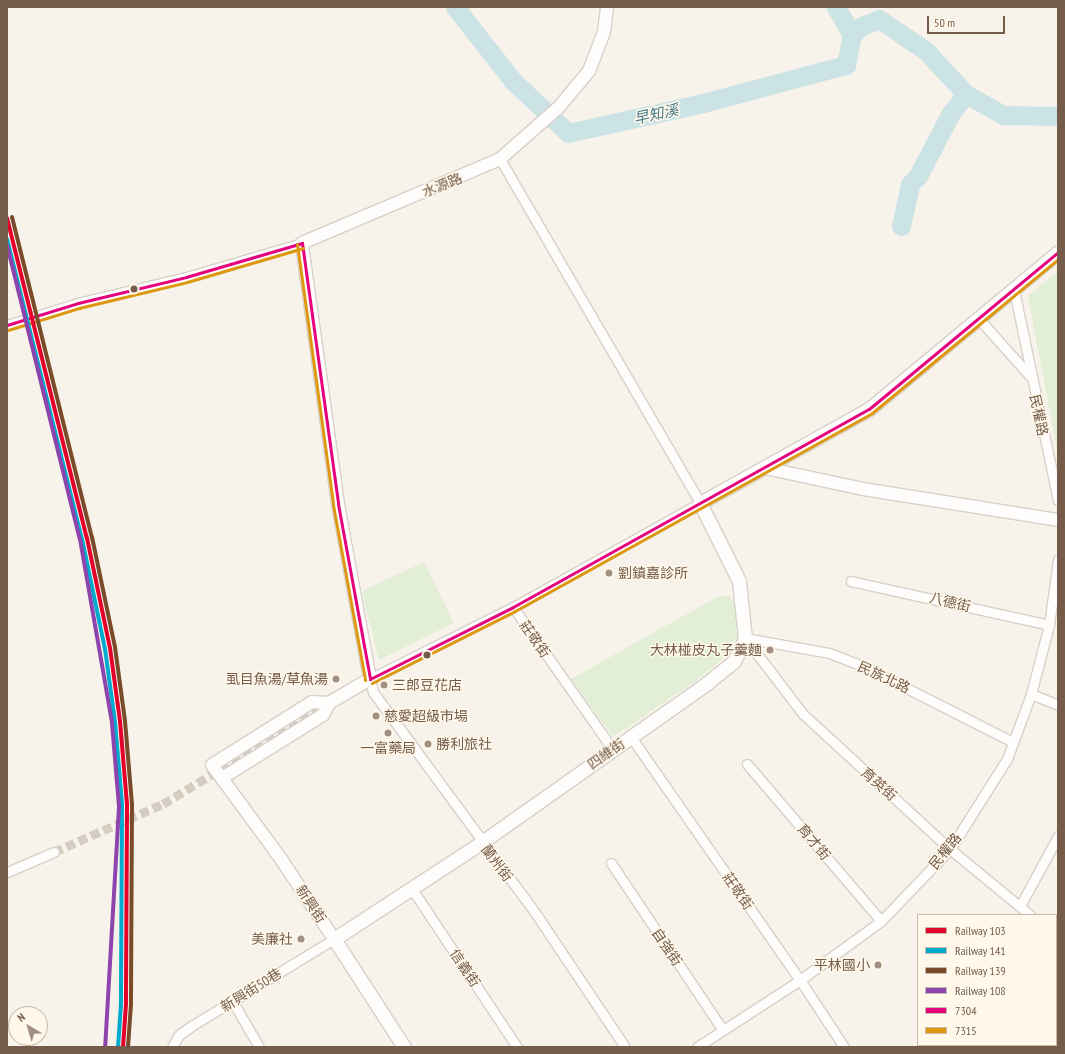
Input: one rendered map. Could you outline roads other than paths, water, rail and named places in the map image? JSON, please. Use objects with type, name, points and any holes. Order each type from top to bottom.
[{"type":"main road","points":[[745,638],[739,581],[700,503],[869,409],[1058,252]]},
{"type":"main road","name":"四維街","points":[[334,938],[412,889],[482,842],[631,737],[734,661],[745,638]]},
{"type":"main road","name":"新興街","points":[[334,938],[404,1047]]},
{"type":"street","name":"水源路","points":[[302,242],[500,159],[537,128],[573,94],[595,59],[604,32],[607,7]]},
{"type":"street","points":[[222,778],[323,715],[326,706],[370,679],[513,607],[700,503],[500,159]]},
{"type":"street","points":[[7,325],[78,303],[186,277],[302,242],[338,504],[370,679]]},
{"type":"street","name":"民權路","points":[[1014,290],[1031,377],[1058,500]]},
{"type":"street","name":"民權路","points":[[979,319],[1031,377]]},
{"type":"street","points":[[765,468],[863,489],[1058,520]]},
{"type":"street","name":"民權路","points":[[698,1047],[800,980],[881,921],[950,849],[1007,759],[1031,694],[1049,625],[1058,560]]},
{"type":"street","name":"八德街","points":[[851,581],[1049,625]]},
{"type":"street","name":"莊敬街","points":[[513,607],[613,750]]},
{"type":"street","name":"民族北路","points":[[745,638],[829,653],[863,666],[1013,742]]},
{"type":"street","name":"育英街","points":[[745,638],[803,714],[950,849],[1029,914]]},
{"type":"street","name":"蘭州街","points":[[370,679],[374,692],[538,917],[625,1047]]},
{"type":"street","points":[[1031,694],[1058,705]]},
{"type":"street","name":"新興街","points":[[326,706],[312,702],[212,765],[281,858],[334,938]]},
{"type":"street","name":"莊敬街","points":[[631,737],[800,980],[844,1047]]},
{"type":"street","name":"育才街","points":[[747,764],[881,921]]},
{"type":"street","points":[[1020,906],[1058,836]]},
{"type":"street","points":[[7,872],[54,852]]},
{"type":"street","name":"自強街","points":[[611,863],[723,1030]]},
{"type":"street","name":"信義街","points":[[412,889],[517,1047]]},
{"type":"street","name":"新興街50巷","points":[[172,1047],[179,1036],[334,938]]},
{"type":"street","points":[[233,1002],[259,1047]]},
{"type":"waterway","name":"早知溪","points":[[455,7],[513,81],[568,133],[703,103],[846,65],[852,35],[836,7]]},
{"type":"waterway","points":[[852,35],[862,26],[879,19],[925,50],[966,94],[1003,115],[1058,116]]},
{"type":"waterway","points":[[901,226],[910,184],[918,176],[951,113],[966,94]]},
{"type":"tunnel","points":[[54,852],[163,804],[321,708]]},
{"type":"rail line","name":"139","points":[[12,217],[92,537],[115,647],[125,721],[132,804],[131,1004],[128,1047]]},
{"type":"rail line","name":"103","points":[[7,218],[87,538],[110,648],[120,721],[127,804],[126,1004],[123,1047]]},
{"type":"rail line","name":"141","points":[[7,239],[82,539],[105,649],[115,722],[122,804],[121,1004],[118,1047]]},
{"type":"rail line","name":"108","points":[[7,245],[80,539],[112,723],[119,807],[105,1047]]},
{"type":"place","name":"劉鎮嘉診所","points":[[609,573]]},
{"type":"place","name":"大林椪皮丸子羹麵","points":[[770,650]]},
{"type":"place","name":"虱目魚湯/草魚湯","points":[[336,679]]},
{"type":"place","name":"三郎豆花店","points":[[384,685]]},
{"type":"place","name":"慈愛超級市場","points":[[376,716]]},
{"type":"place","name":"一富藥局","points":[[388,733]]},
{"type":"place","name":"勝利旅社","points":[[428,744]]},
{"type":"place","name":"美廉社","points":[[301,939]]},
{"type":"place","name":"平林國小","points":[[878,965]]}]
